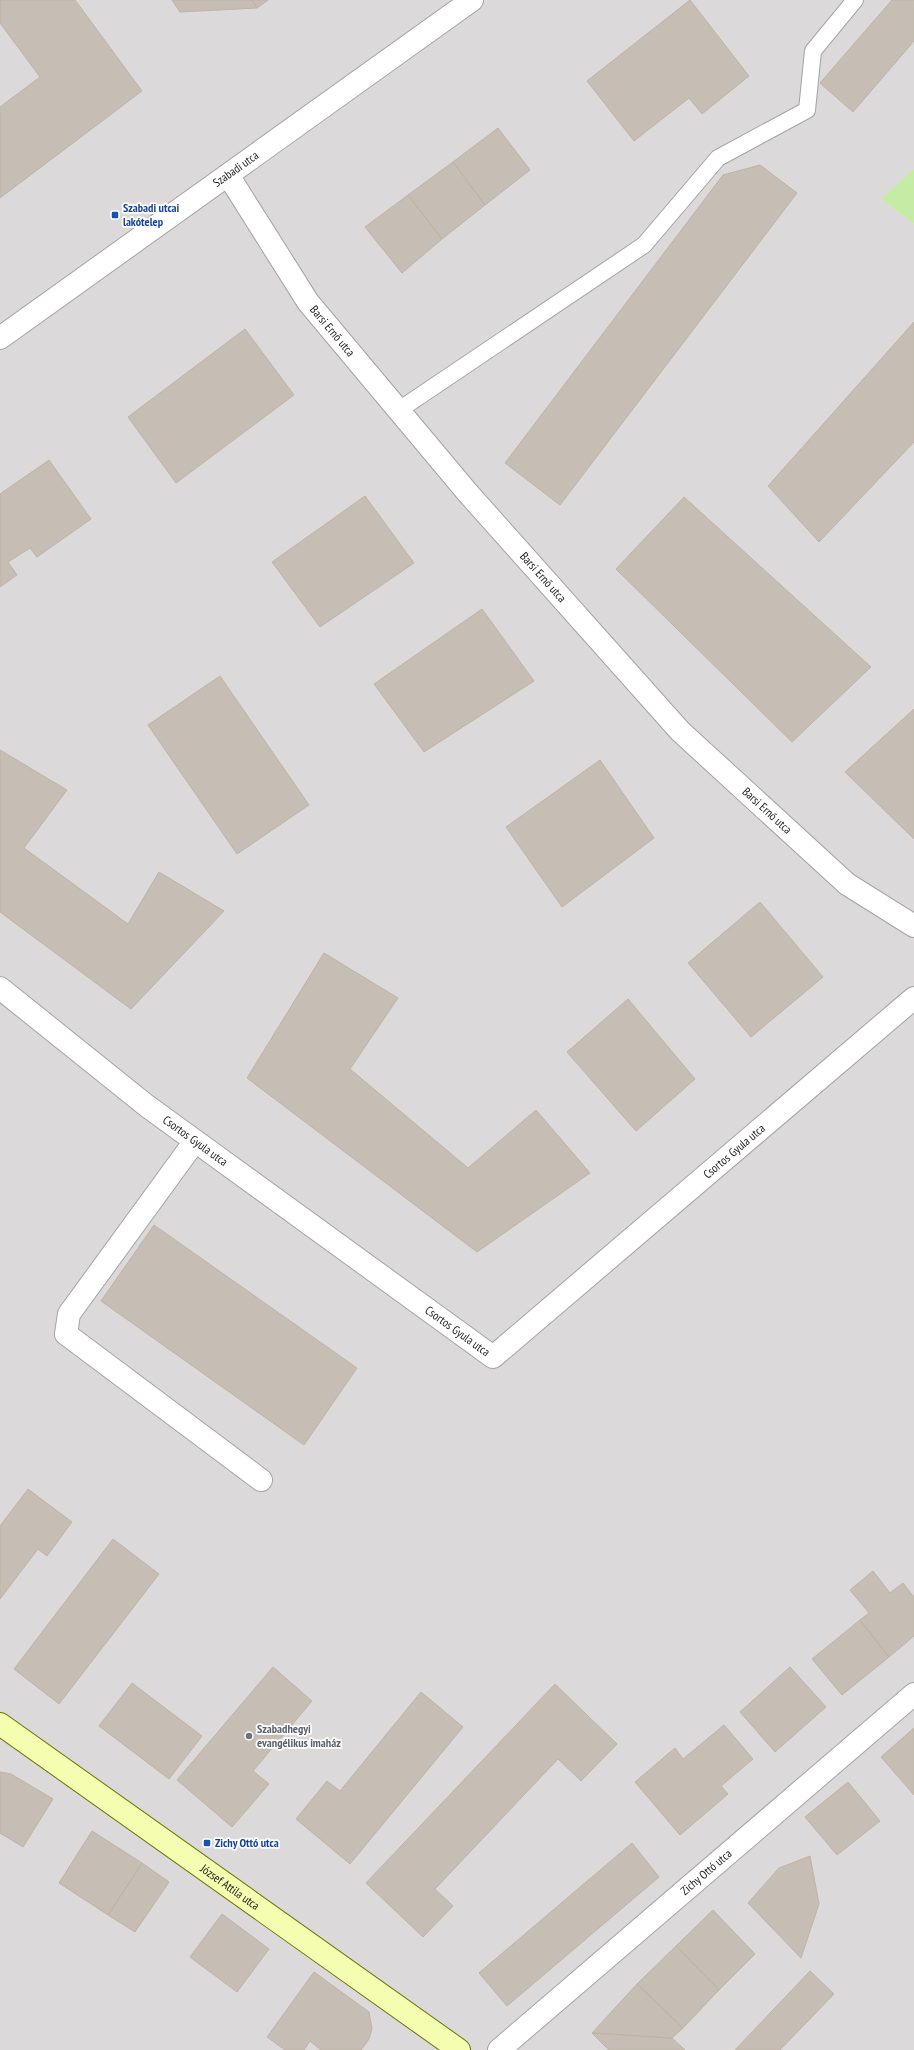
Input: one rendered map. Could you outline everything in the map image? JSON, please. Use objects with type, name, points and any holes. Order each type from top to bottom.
[{"type":"street","name":"Szabadi utca","points":[[0,338],[472,0]]},
{"type":"street","name":"Barsi Ernő utca","points":[[228,175],[308,302],[468,492],[680,731],[847,884],[914,926]]},
{"type":"street","name":"Csortos Gyula utca","points":[[0,988],[146,1106],[493,1357],[914,998]]},
{"type":"street","points":[[195,1141],[69,1314],[66,1334],[261,1480]]},
{"type":"street","name":"Zichy Ottó utca","points":[[499,2050],[914,1694]]},
{"type":"street","name":"József Attila utca","points":[[0,1724],[457,2049]]},
{"type":"lane","points":[[399,410],[644,245],[718,158],[807,110],[813,51],[855,0]]},
{"type":"shaded area","points":[[0,0],[914,0],[914,169],[881,199],[914,224],[914,2050],[0,2050]]},
{"type":"green space","points":[[914,169],[914,224],[881,199]]},
{"type":"building","points":[[0,0],[75,0],[142,91],[0,198],[0,107],[40,77],[0,23]]},
{"type":"building","points":[[172,0],[252,0],[257,8],[180,12]]},
{"type":"building","points":[[252,0],[268,0],[257,8]]},
{"type":"building","points":[[690,0],[749,76],[702,114],[689,98],[634,141],[587,81]]},
{"type":"building","points":[[892,0],[914,0],[914,41],[853,112],[820,83]]},
{"type":"building","points":[[498,128],[530,170],[485,205],[453,162]]},
{"type":"building","points":[[453,162],[485,205],[442,239],[408,195]]},
{"type":"building","points":[[760,165],[797,193],[560,505],[505,463],[723,175]]},
{"type":"building","points":[[408,195],[442,239],[402,273],[365,227]]},
{"type":"building","points":[[914,322],[914,442],[819,542],[768,486]]},
{"type":"building","points":[[245,329],[294,395],[176,483],[128,417]]},
{"type":"building","points":[[49,460],[91,519],[37,557],[30,548],[8,562],[17,575],[0,587],[0,494]]},
{"type":"building","points":[[365,496],[414,563],[320,627],[272,562]]},
{"type":"building","points":[[684,497],[871,667],[792,742],[616,569]]},
{"type":"building","points":[[482,609],[534,681],[424,752],[374,684]]},
{"type":"building","points":[[220,676],[309,805],[237,854],[148,725]]},
{"type":"building","points":[[914,709],[914,839],[845,772]]},
{"type":"building","points":[[0,750],[67,790],[24,848],[128,924],[159,872],[224,911],[131,1009],[0,912]]},
{"type":"building","points":[[600,760],[654,838],[562,907],[506,827]]},
{"type":"building","points":[[760,902],[823,977],[751,1037],[688,963]]},
{"type":"building","points":[[324,953],[398,998],[350,1069],[468,1168],[536,1110],[590,1173],[477,1252],[247,1078]]},
{"type":"building","points":[[628,999],[695,1079],[636,1131],[567,1052]]},
{"type":"building","points":[[154,1225],[357,1368],[304,1445],[101,1301]]},
{"type":"building","points":[[28,1489],[72,1522],[47,1556],[38,1549],[0,1599],[0,1526]]},
{"type":"building","points":[[113,1539],[159,1574],[59,1704],[14,1669]]},
{"type":"building","points":[[873,1571],[890,1593],[903,1583],[914,1597],[914,1636],[889,1657],[860,1620],[869,1613],[850,1590]]},
{"type":"building","points":[[860,1620],[889,1657],[842,1695],[812,1659]]},
{"type":"building","name":"Szabadhegyi evangélikus imaház","points":[[273,1667],[312,1701],[253,1771],[269,1784],[232,1827],[177,1780]]},
{"type":"building","points":[[790,1667],[826,1707],[775,1752],[740,1712]]},
{"type":"building","points":[[132,1683],[202,1736],[169,1779],[99,1726]]},
{"type":"building","points":[[555,1684],[617,1744],[581,1781],[558,1759],[435,1889],[453,1906],[423,1937],[366,1883]]},
{"type":"building","points":[[421,1692],[463,1727],[350,1864],[296,1819],[327,1781],[340,1791]]},
{"type":"building","points":[[724,1725],[753,1759],[721,1786],[728,1794],[680,1835],[635,1782],[675,1748],[683,1759]]},
{"type":"building","points":[[914,1728],[914,1795],[881,1757]]},
{"type":"building","points":[[0,1772],[11,1774],[53,1799],[23,1847],[0,1833]]},
{"type":"building","points":[[848,1782],[880,1821],[837,1855],[805,1817]]},
{"type":"building","points":[[92,1831],[142,1863],[108,1915],[59,1883]]},
{"type":"building","points":[[632,1843],[659,1877],[507,2006],[479,1973]]},
{"type":"building","points":[[810,1856],[819,1904],[801,1958],[748,1903],[779,1868]]},
{"type":"building","points":[[142,1863],[169,1882],[135,1932],[108,1915]]},
{"type":"building","points":[[713,1910],[755,1954],[719,1990],[676,1946]]},
{"type":"building","points":[[222,1914],[269,1949],[237,1992],[190,1957]]},
{"type":"building","points":[[676,1946],[719,1990],[683,2028],[637,1984]]},
{"type":"building","points":[[810,1971],[834,1994],[780,2050],[735,2050]]},
{"type":"building","points":[[314,1972],[369,2012],[372,2029],[369,2039],[361,2050],[321,2050],[310,2041],[304,2050],[285,2050],[267,2037]]},
{"type":"building","points":[[637,1984],[683,2028],[672,2038],[592,2033]]},
{"type":"building","points":[[592,2033],[672,2038],[685,2050],[609,2050]]},
{"type":"place","name":"Szabadi utcai lakótelep","points":[[115,215]]},
{"type":"place","name":"Szabadhegyi evangélikus imaház","points":[[249,1736]]},
{"type":"place","name":"Zichy Ottó utca","points":[[207,1843]]}]
